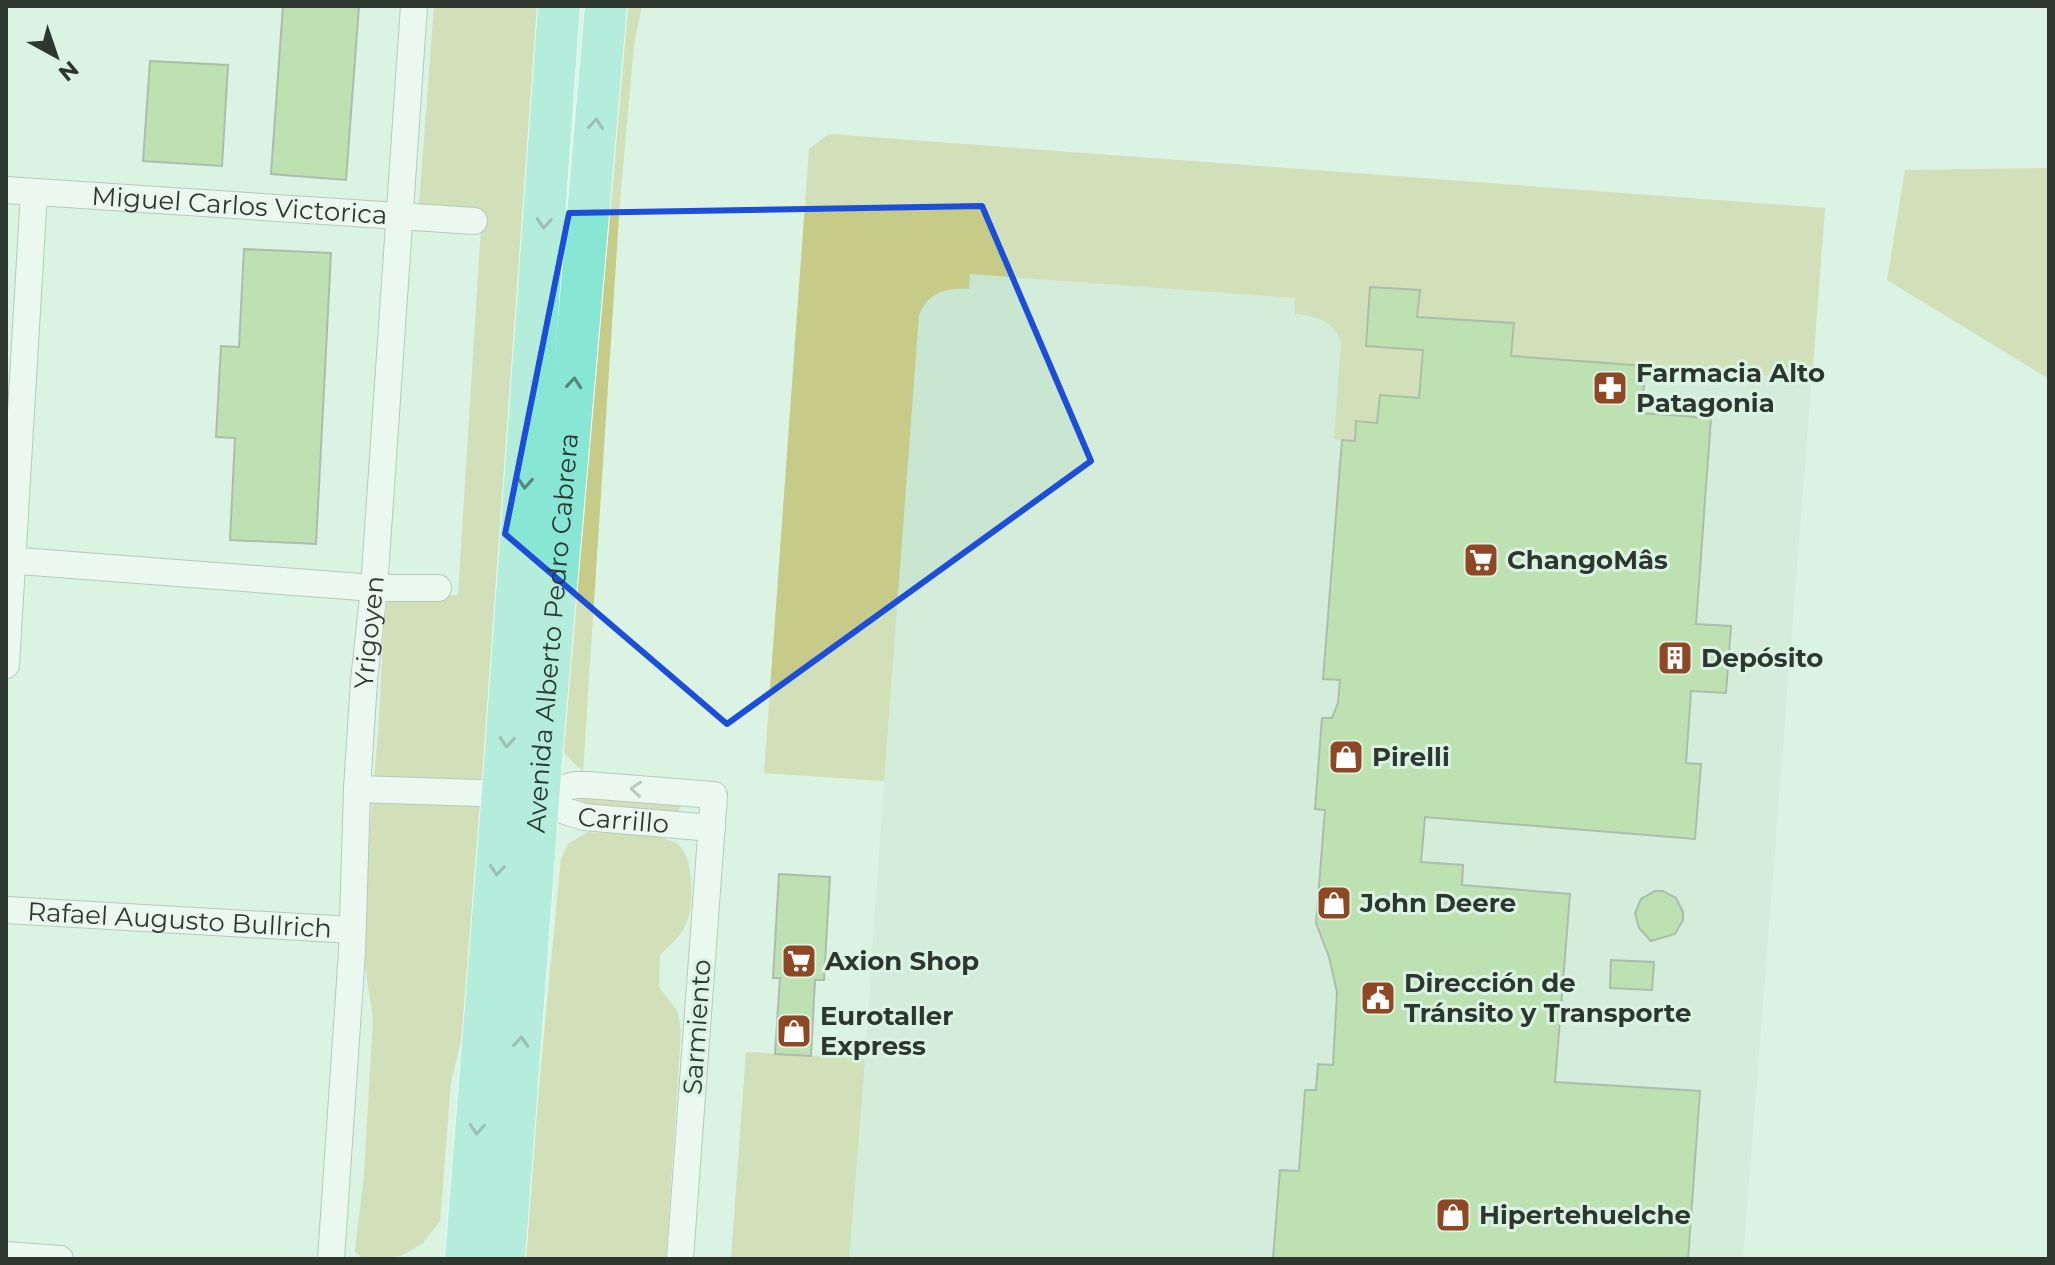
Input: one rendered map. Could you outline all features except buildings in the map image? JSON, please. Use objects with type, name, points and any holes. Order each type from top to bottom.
[{"type":"main road","name":"Avenida Alberto Pedro Cabrera","points":[[504,1259],[521,794],[559,6]]},
{"type":"main road","name":"Avenida Alberto Pedro Cabrera","points":[[466,1259],[521,794],[606,6]]},
{"type":"street","name":"Yrigoyen","points":[[331,1259],[364,681],[374,588],[414,6]]},
{"type":"street","name":"Miguel Carlos Victorica","points":[[6,190],[474,221]]},
{"type":"street","points":[[6,665],[34,192]]},
{"type":"street","points":[[10,560],[374,588],[438,588]]},
{"type":"street","name":"Carrillo","points":[[521,794],[587,785],[714,795]]},
{"type":"street","points":[[357,789],[521,794]]},
{"type":"street","name":"Carrillo","points":[[521,794],[584,817],[712,828]]},
{"type":"street","name":"Sarmiento","points":[[680,1259],[714,795]]},
{"type":"street","name":"Rafael Augusto Bullrich","points":[[6,910],[352,930]]},
{"type":"street","points":[[6,1255],[60,1259]]},
{"type":"highlighted area","points":[[982,206],[1091,461],[727,724],[505,534],[569,213]]},
{"type":"shaded area","points":[[829,134],[1825,208],[1743,1259],[731,1259],[746,1052],[865,1058],[884,781],[764,773],[809,149]]},
{"type":"green space","points":[[434,6],[540,6],[471,1000],[451,1082],[440,1221],[423,1243],[401,1256],[370,1259],[362,1258],[355,1252],[364,1173],[373,1019],[365,965],[366,873],[385,609],[388,600],[396,596],[458,595],[482,211],[419,205]]},
{"type":"green space","points":[[616,6],[642,6],[634,45],[620,201],[583,772],[565,754],[558,740]]},
{"type":"green space","points":[[829,134],[1825,208],[1812,379],[1511,356],[1513,323],[1417,317],[1419,290],[1371,287],[1366,346],[1423,350],[1419,398],[1380,395],[1377,423],[1357,421],[1355,441],[1334,439],[1341,343],[1329,324],[1295,314],[1295,298],[970,274],[969,289],[953,289],[933,296],[919,315],[884,781],[764,773],[809,149]]},
{"type":"green space","points":[[2049,168],[2049,379],[1887,280],[1905,170]]},
{"type":"green space","points":[[583,796],[678,803],[681,808],[675,813],[582,806],[576,800]]},
{"type":"green space","points":[[588,832],[644,835],[674,842],[681,847],[689,866],[692,891],[687,922],[679,936],[660,955],[659,987],[678,1012],[681,1032],[666,1259],[522,1259],[561,859],[568,844]]},
{"type":"green space","points":[[746,1052],[865,1059],[849,1259],[731,1259]]},
{"type":"place","name":"Farmacia Alto Patagonia","points":[[1610,388]]},
{"type":"place","name":"ChangoMâs","points":[[1481,560]]},
{"type":"place","name":"Depósito","points":[[1675,658]]},
{"type":"place","name":"Pirelli","points":[[1346,757]]},
{"type":"place","name":"John Deere","points":[[1334,903]]},
{"type":"place","name":"Axion Shop","points":[[799,961]]},
{"type":"place","name":"Dirección de Tránsito y Transporte","points":[[1378,998]]},
{"type":"place","name":"Eurotaller Express","points":[[794,1031]]},
{"type":"place","name":"Hipertehuelche","points":[[1453,1215]]}]
